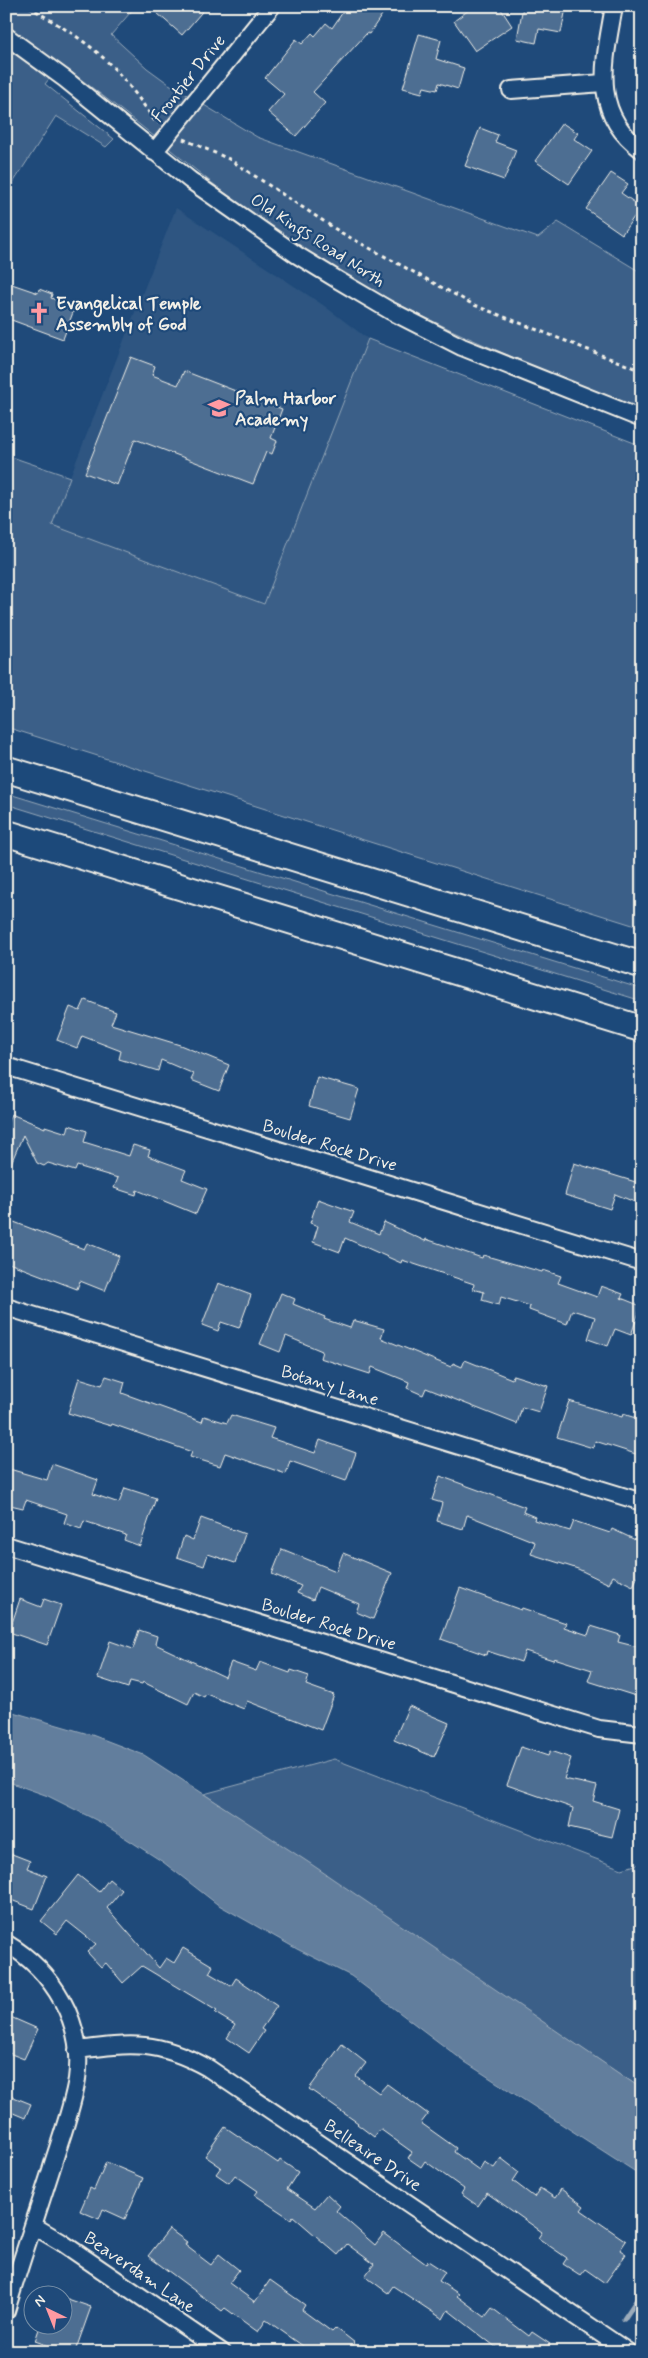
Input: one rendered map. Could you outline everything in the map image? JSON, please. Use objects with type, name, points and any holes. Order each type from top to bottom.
[{"type":"highway","points":[[6,769],[642,965]]},
{"type":"highway","points":[[6,832],[642,1029]]},
{"type":"street","name":"Frontier Drive","points":[[154,152],[272,6]]},
{"type":"street","points":[[614,6],[603,83],[609,106],[618,125],[629,140],[642,150]]},
{"type":"street","name":"Old Kings Road North","points":[[6,36],[65,78],[154,152],[297,255],[389,310],[486,358],[642,419]]},
{"type":"street","points":[[511,90],[603,83]]},
{"type":"street","name":"Boulder Rock Drive","points":[[6,1066],[642,1262]]},
{"type":"street","name":"Botany Lane","points":[[6,1307],[642,1502]]},
{"type":"street","name":"Boulder Rock Drive","points":[[6,1545],[599,1729],[642,1734]]},
{"type":"street","points":[[6,1943],[37,1965],[61,1996],[72,2025],[78,2050],[75,2091],[6,2311]]},
{"type":"street","name":"Belleaire Drive","points":[[78,2050],[128,2044],[154,2045],[180,2054],[200,2064],[628,2352]]},
{"type":"street","name":"Beaverdam Lane","points":[[34,2226],[61,2242],[222,2352]]},
{"type":"path","points":[[29,6],[58,27],[72,33],[100,54],[132,88],[154,120]]},
{"type":"path","points":[[187,142],[214,151],[340,232],[474,305],[642,371]]},
{"type":"shaded area","points":[[6,6],[136,6],[111,35],[147,68],[169,84],[257,137],[538,238],[558,222],[642,273],[642,409],[557,376],[473,340],[391,300],[311,254],[260,220],[62,65],[6,26]]},
{"type":"shaded area","points":[[6,48],[49,79],[45,84],[114,139],[106,147],[56,116],[6,194]]},
{"type":"shaded area","name":"Palm Harbor Academy","points":[[176,208],[323,305],[368,339],[264,604],[51,525]]},
{"type":"shaded area","points":[[368,339],[642,446],[642,928],[6,727],[6,455],[70,477],[52,525],[264,604]]},
{"type":"shaded area","points":[[6,793],[642,989],[642,1001],[6,804]]},
{"type":"shaded area","points":[[6,1710],[92,1735],[144,1755],[308,1862],[642,2089],[642,2176],[465,2062],[351,1976],[297,1949],[217,1904],[163,1862],[102,1823],[48,1796],[6,1781]]},
{"type":"shaded area","points":[[334,1759],[622,1869],[642,1863],[642,2089],[204,1794]]},
{"type":"building","points":[[149,6],[207,6],[182,35]]},
{"type":"building","points":[[347,6],[388,6],[369,34],[367,33],[313,92],[325,103],[296,136],[268,112],[284,94],[265,78],[296,39],[302,44],[312,33],[315,36],[326,23],[332,28]]},
{"type":"building","points":[[474,6],[499,6],[512,26],[475,51],[454,21]]},
{"type":"building","points":[[523,6],[566,8],[561,33],[539,29],[536,43],[517,39]]},
{"type":"building","points":[[419,34],[441,40],[436,59],[464,68],[458,89],[439,83],[437,90],[424,87],[422,93],[403,88]]},
{"type":"building","points":[[562,123],[578,133],[574,139],[592,151],[569,184],[535,161]]},
{"type":"building","points":[[480,128],[498,135],[495,142],[516,150],[504,180],[465,166]]},
{"type":"building","points":[[611,173],[628,184],[621,193],[641,207],[622,234],[586,209]]},
{"type":"building","name":"Evangelical Temple Assembly of God","points":[[6,282],[38,293],[39,289],[52,294],[51,298],[75,307],[63,339],[6,318]]},
{"type":"building","points":[[131,357],[155,366],[152,375],[178,385],[184,371],[282,409],[271,438],[277,441],[272,454],[266,452],[253,484],[135,439],[117,485],[85,473]]},
{"type":"building","points":[[85,1000],[116,1012],[111,1024],[180,1045],[229,1065],[219,1091],[191,1080],[194,1074],[161,1060],[158,1071],[119,1059],[121,1051],[82,1036],[77,1048],[57,1040],[70,1007],[80,1011]]},
{"type":"building","points":[[317,1077],[359,1089],[350,1118],[309,1106]]},
{"type":"building","points":[[11,1114],[45,1128],[45,1126],[67,1133],[69,1125],[87,1131],[84,1142],[129,1156],[133,1145],[150,1150],[148,1156],[186,1170],[182,1179],[207,1189],[196,1214],[137,1190],[136,1195],[114,1188],[118,1178],[77,1166],[75,1171],[48,1163],[44,1166],[37,1163],[23,1135],[6,1175],[6,1126]]},
{"type":"building","points":[[574,1163],[642,1184],[642,1205],[615,1194],[610,1209],[565,1195]]},
{"type":"building","points":[[318,1199],[354,1212],[350,1222],[379,1234],[384,1222],[425,1241],[426,1239],[482,1258],[483,1255],[561,1276],[558,1283],[597,1297],[601,1286],[623,1294],[621,1298],[641,1306],[631,1335],[615,1329],[608,1346],[588,1339],[595,1317],[572,1310],[567,1324],[529,1310],[530,1306],[501,1297],[499,1305],[482,1300],[484,1292],[473,1289],[474,1284],[402,1260],[401,1263],[345,1238],[340,1252],[313,1242],[318,1226],[310,1223]]},
{"type":"building","points":[[14,1222],[84,1249],[87,1243],[119,1256],[105,1291],[80,1281],[77,1289],[6,1262],[6,1243]]},
{"type":"building","points":[[218,1283],[251,1295],[239,1328],[221,1322],[218,1331],[202,1325]]},
{"type":"building","points":[[281,1293],[295,1299],[293,1304],[325,1317],[324,1319],[350,1328],[353,1320],[384,1329],[381,1338],[451,1367],[453,1363],[462,1367],[465,1360],[512,1379],[513,1375],[548,1386],[539,1412],[522,1407],[517,1424],[426,1388],[423,1395],[407,1388],[409,1382],[372,1367],[370,1374],[320,1358],[322,1351],[286,1336],[280,1352],[260,1344]]},
{"type":"building","points":[[106,1376],[125,1382],[122,1393],[202,1422],[204,1416],[227,1423],[231,1415],[274,1428],[270,1438],[315,1453],[320,1440],[356,1453],[346,1481],[290,1461],[286,1474],[225,1453],[220,1466],[190,1457],[192,1452],[112,1424],[111,1426],[68,1413],[79,1378],[102,1385]]},
{"type":"building","points":[[569,1401],[622,1417],[623,1414],[642,1420],[642,1456],[595,1441],[593,1448],[557,1437]]},
{"type":"building","points":[[52,1464],[98,1480],[93,1494],[119,1503],[125,1488],[156,1498],[140,1546],[124,1540],[126,1535],[84,1521],[81,1529],[64,1523],[67,1514],[26,1500],[23,1508],[6,1504],[6,1468],[47,1480]]},
{"type":"building","points":[[440,1476],[525,1507],[523,1512],[535,1517],[534,1520],[570,1531],[574,1521],[610,1533],[612,1529],[642,1543],[642,1568],[633,1586],[613,1576],[609,1584],[578,1569],[531,1554],[535,1542],[467,1515],[463,1529],[437,1521],[442,1503],[432,1500]]},
{"type":"building","points":[[201,1518],[245,1534],[235,1563],[208,1554],[204,1566],[177,1557],[184,1536],[193,1540]]},
{"type":"building","points":[[282,1549],[336,1571],[343,1553],[392,1573],[373,1619],[356,1612],[359,1604],[318,1587],[313,1600],[297,1593],[301,1586],[272,1574]]},
{"type":"building","points":[[460,1588],[521,1610],[522,1608],[566,1623],[564,1627],[588,1635],[591,1626],[620,1635],[618,1642],[642,1648],[642,1698],[588,1681],[592,1670],[554,1658],[553,1660],[525,1651],[521,1662],[487,1651],[486,1655],[441,1639]]},
{"type":"building","points":[[20,1599],[41,1607],[44,1599],[61,1605],[47,1645],[9,1632]]},
{"type":"building","points":[[139,1630],[157,1636],[155,1644],[225,1677],[231,1662],[256,1671],[260,1662],[290,1673],[291,1670],[309,1676],[306,1685],[334,1695],[321,1730],[247,1701],[244,1709],[206,1694],[204,1697],[194,1692],[188,1704],[143,1682],[142,1684],[130,1681],[128,1688],[98,1678],[110,1641],[133,1649]]},
{"type":"building","points":[[409,1706],[449,1723],[434,1757],[394,1740]]},
{"type":"building","points":[[521,1747],[548,1756],[550,1751],[571,1758],[564,1779],[597,1786],[593,1801],[619,1809],[612,1837],[569,1827],[573,1808],[507,1785]]},
{"type":"building","points":[[12,1854],[30,1861],[27,1868],[47,1876],[34,1909],[6,1898],[6,1868]]},
{"type":"building","points":[[78,1875],[99,1892],[109,1879],[122,1890],[107,1908],[159,1968],[166,1958],[174,1963],[183,1948],[213,1966],[209,1973],[231,1986],[236,1978],[277,2006],[261,2029],[264,2031],[249,2053],[227,2038],[235,2025],[215,2013],[217,2011],[142,1966],[123,1983],[106,1963],[101,1967],[87,1952],[96,1944],[67,1921],[57,1934],[41,1921]]},
{"type":"building","points":[[6,2015],[38,2029],[24,2059],[6,2052]]},
{"type":"building","points":[[342,2044],[366,2063],[356,2076],[379,2093],[387,2084],[428,2114],[421,2123],[456,2148],[454,2152],[479,2170],[484,2162],[494,2168],[501,2158],[519,2172],[513,2181],[534,2197],[540,2188],[555,2198],[561,2189],[584,2206],[581,2210],[626,2241],[620,2250],[626,2254],[605,2283],[585,2269],[580,2275],[563,2264],[567,2258],[538,2238],[542,2232],[487,2193],[478,2206],[461,2194],[464,2189],[425,2161],[421,2167],[408,2158],[412,2152],[380,2129],[374,2137],[358,2123],[309,2089]]},
{"type":"building","points":[[6,2094],[31,2104],[25,2118],[6,2110]]},
{"type":"building","points":[[225,2127],[278,2163],[280,2160],[298,2172],[287,2189],[315,2208],[327,2194],[340,2206],[336,2211],[375,2245],[384,2233],[426,2264],[428,2261],[445,2272],[439,2281],[459,2294],[457,2296],[485,2317],[492,2308],[529,2336],[532,2332],[550,2344],[544,2352],[502,2352],[448,2310],[443,2319],[393,2286],[388,2293],[365,2276],[374,2264],[347,2244],[338,2255],[293,2216],[291,2219],[255,2195],[258,2191],[235,2175],[229,2183],[216,2174],[221,2167],[205,2156]]},
{"type":"building","points":[[106,2162],[143,2178],[125,2219],[103,2209],[99,2219],[80,2211],[90,2188],[94,2190]]},
{"type":"building","points":[[169,2229],[187,2242],[185,2245],[211,2265],[219,2254],[239,2270],[229,2283],[255,2302],[270,2280],[305,2305],[302,2310],[332,2332],[336,2328],[355,2343],[348,2352],[299,2352],[303,2346],[266,2320],[258,2332],[225,2308],[222,2311],[148,2256]]},
{"type":"building","points":[[72,2300],[91,2307],[75,2352],[66,2352],[35,2341],[37,2336],[72,2336]]},
{"type":"waterway","points":[[624,2319],[642,2292]]},
{"type":"place","name":"Evangelical Temple Assembly of God","points":[[39,313]]},
{"type":"place","name":"Palm Harbor Academy","points":[[219,408]]}]
